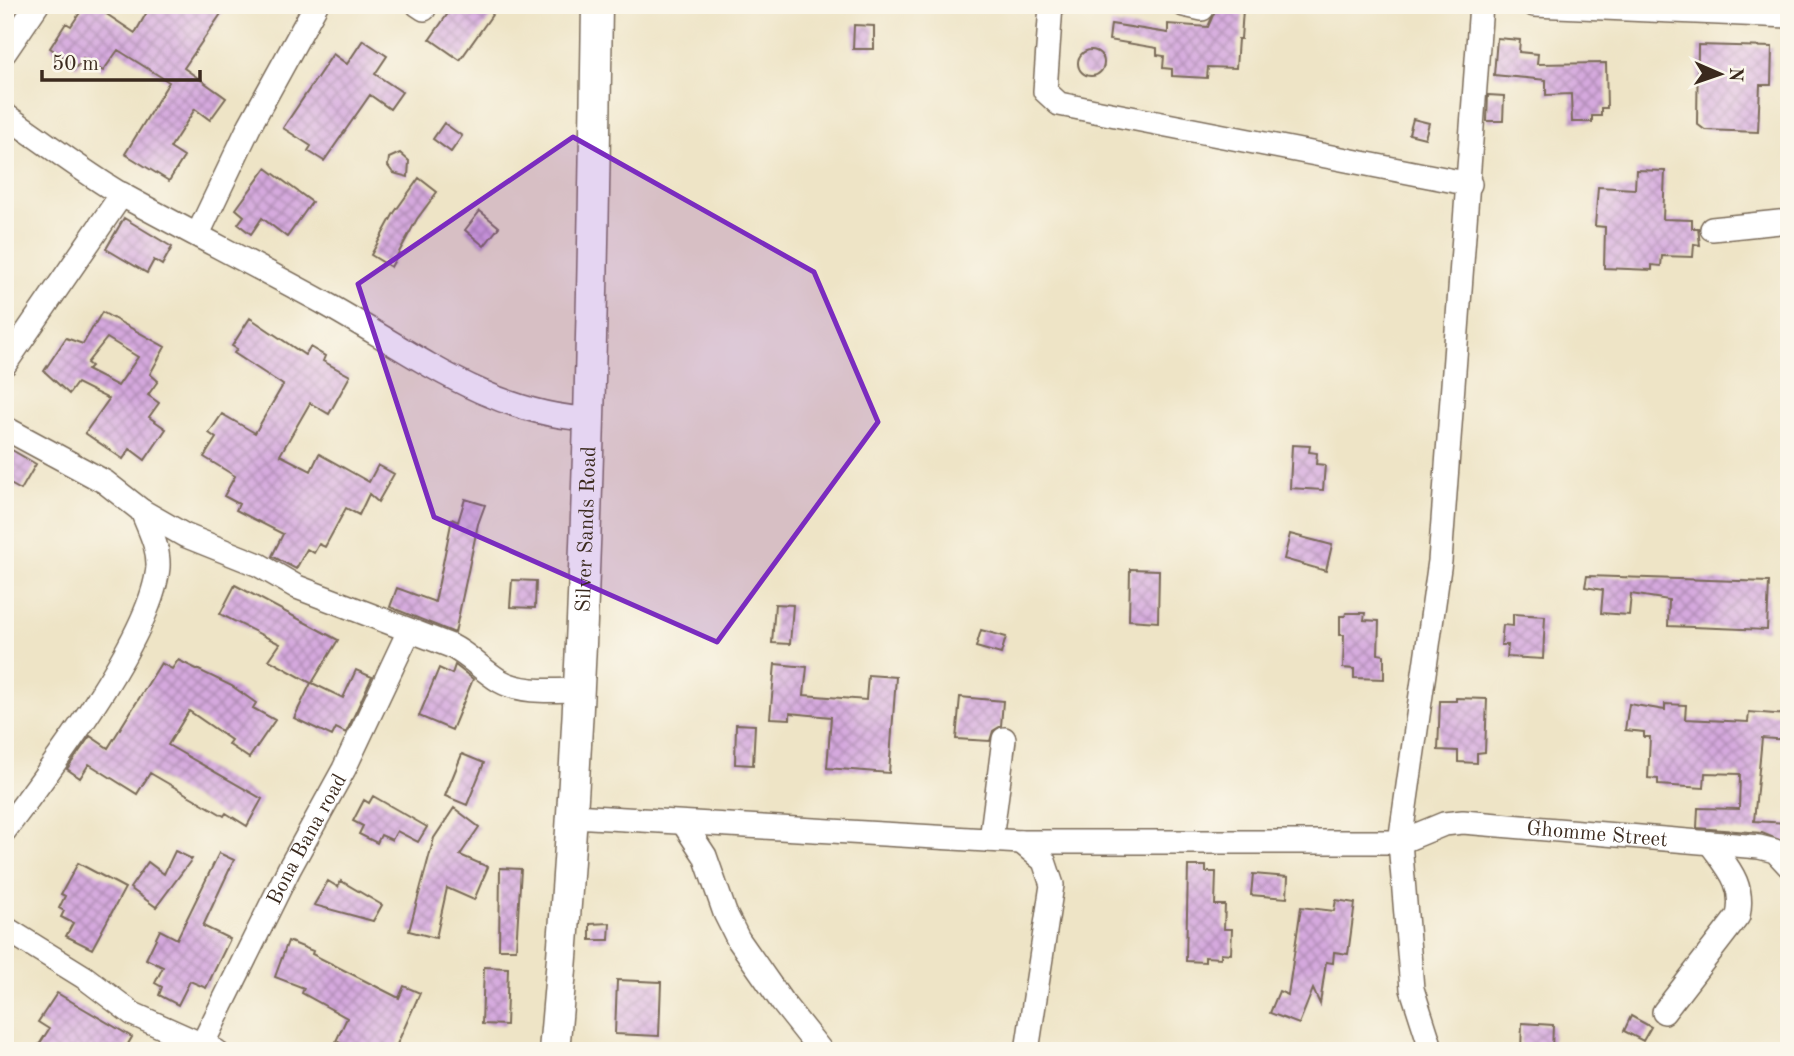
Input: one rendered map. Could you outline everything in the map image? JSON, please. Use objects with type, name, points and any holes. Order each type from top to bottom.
[{"type":"street","points":[[5,52],[37,5]]},
{"type":"street","points":[[198,234],[250,125],[316,5]]},
{"type":"street","name":"Silver Sands Road","points":[[554,1051],[580,690],[591,419],[597,5]]},
{"type":"street","points":[[1051,5],[1045,91],[1059,104],[1470,184]]},
{"type":"street","points":[[1432,1051],[1412,989],[1400,842],[1440,561],[1470,184],[1481,5]]},
{"type":"street","points":[[1534,5],[1789,16]]},
{"type":"street","points":[[5,116],[122,194],[198,234],[421,361],[498,400],[556,418],[591,419]]},
{"type":"street","points":[[5,364],[122,194]]},
{"type":"street","points":[[1712,229],[1789,221]]},
{"type":"street","points":[[5,428],[105,482],[142,511],[194,540],[218,546],[297,587],[467,655],[502,682],[539,690],[580,690]]},
{"type":"street","points":[[5,830],[118,665],[152,599],[158,569],[156,548],[142,511]]},
{"type":"street","points":[[158,569],[194,540]]},
{"type":"street","name":"Bona Bana road","points":[[209,1048],[289,869],[344,769],[409,631]]},
{"type":"street","points":[[991,840],[1004,739]]},
{"type":"street","points":[[573,816],[1021,842],[1400,842]]},
{"type":"street","name":"Ghomme Street","points":[[1400,842],[1444,824],[1463,822],[1775,851],[1789,866]]},
{"type":"street","points":[[684,824],[705,856],[724,913],[738,939],[782,1003],[821,1051]]},
{"type":"street","points":[[1021,842],[1044,861],[1052,885],[1027,1051]]},
{"type":"street","points":[[1664,1012],[1738,916],[1741,901],[1736,879],[1710,843]]},
{"type":"street","points":[[5,928],[84,977],[132,1014],[209,1048]]},
{"type":"highlighted area","points":[[573,137],[814,272],[878,422],[717,642],[434,517],[358,284]]},
{"type":"building","points":[[85,5],[110,5],[105,13],[135,33],[151,5],[227,5],[184,68],[226,98],[210,120],[195,109],[170,148],[184,157],[169,181],[125,154],[169,82],[118,50],[103,71],[83,58],[77,67],[50,48],[66,23],[71,26]]},
{"type":"building","points":[[454,5],[499,5],[460,60],[430,39]]},
{"type":"building","points":[[1216,8],[1243,9],[1241,39],[1238,39],[1236,68],[1208,67],[1207,78],[1172,76],[1172,69],[1163,68],[1164,56],[1157,55],[1157,48],[1109,40],[1111,24],[1168,33],[1168,24],[1208,27]]},
{"type":"building","points":[[854,25],[874,26],[874,49],[853,49]]},
{"type":"building","points":[[1497,38],[1520,40],[1519,52],[1538,54],[1537,64],[1606,63],[1607,108],[1601,108],[1601,116],[1592,116],[1592,122],[1572,122],[1571,94],[1546,95],[1546,80],[1494,75]]},
{"type":"building","points":[[363,40],[387,56],[375,74],[402,92],[390,109],[370,95],[324,161],[308,151],[311,146],[283,128],[333,54],[347,64]]},
{"type":"building","points":[[1698,45],[1772,47],[1771,85],[1760,85],[1758,132],[1705,130],[1697,124]]},
{"type":"building","points":[[1091,50],[1100,54],[1104,63],[1100,72],[1091,76],[1082,72],[1078,63],[1082,54]]},
{"type":"building","points":[[1488,95],[1504,96],[1503,121],[1487,121]]},
{"type":"building","points":[[1413,119],[1429,123],[1425,138],[1409,134]]},
{"type":"building","points":[[444,123],[462,136],[451,152],[433,139]]},
{"type":"building","points":[[400,153],[409,161],[408,177],[393,173],[388,166],[389,158]]},
{"type":"building","points":[[266,168],[312,202],[287,237],[262,218],[251,234],[238,224],[244,216],[236,209]]},
{"type":"building","points":[[1636,170],[1665,171],[1663,219],[1692,220],[1692,228],[1698,228],[1700,245],[1694,244],[1693,257],[1662,256],[1661,266],[1652,265],[1652,270],[1604,268],[1605,227],[1595,226],[1598,187],[1635,189]]},
{"type":"building","points":[[419,178],[437,192],[417,219],[391,267],[371,255],[394,213]]},
{"type":"building","points":[[480,211],[499,227],[484,246],[465,230]]},
{"type":"building","points":[[124,218],[172,247],[162,265],[154,260],[147,273],[106,249]]},
{"type":"building","points":[[102,312],[165,347],[150,374],[158,381],[148,395],[159,403],[149,417],[166,429],[145,460],[130,449],[123,459],[85,433],[109,399],[77,383],[69,394],[44,371],[66,338],[83,344]],"holes":[[[107,338],[138,357],[118,386],[87,370],[91,366],[87,363]]]},
{"type":"building","points":[[250,318],[305,355],[310,347],[325,356],[323,361],[350,376],[329,414],[310,403],[280,455],[311,471],[319,454],[369,482],[378,465],[394,474],[378,502],[369,494],[359,515],[346,508],[325,547],[319,544],[314,553],[307,549],[296,569],[272,556],[283,534],[236,510],[239,504],[224,496],[235,476],[204,457],[216,438],[209,433],[222,414],[255,433],[283,385],[234,353],[237,349],[232,346]]},
{"type":"building","points":[[1292,445],[1310,446],[1309,452],[1317,453],[1316,464],[1325,465],[1323,490],[1290,488]]},
{"type":"building","points":[[5,446],[36,464],[21,490],[5,481]]},
{"type":"building","points":[[465,499],[485,505],[478,524],[455,633],[390,607],[397,588],[435,602],[452,519],[458,522]]},
{"type":"building","points":[[1290,534],[1332,545],[1326,571],[1284,559]]},
{"type":"building","points":[[1130,569],[1159,570],[1158,622],[1129,620]]},
{"type":"building","points":[[1587,576],[1769,582],[1767,630],[1668,626],[1669,600],[1631,594],[1629,615],[1601,613],[1603,590],[1585,587]]},
{"type":"building","points":[[512,580],[536,581],[535,608],[510,607]]},
{"type":"building","points":[[235,585],[338,640],[312,683],[343,698],[356,670],[372,677],[346,733],[336,728],[332,736],[294,718],[311,683],[269,660],[280,644],[220,614]]},
{"type":"building","points":[[775,604],[793,605],[790,644],[772,643]]},
{"type":"building","points":[[1346,613],[1365,613],[1364,620],[1379,621],[1378,654],[1384,655],[1384,679],[1354,678],[1354,669],[1343,668],[1344,635],[1340,635],[1340,616],[1345,616]]},
{"type":"building","points":[[1513,614],[1545,616],[1543,659],[1507,657],[1508,645],[1501,645],[1503,625],[1513,626]]},
{"type":"building","points":[[981,630],[1006,637],[1001,654],[976,647]]},
{"type":"building","points":[[178,660],[232,686],[256,703],[253,708],[275,720],[249,758],[228,744],[231,740],[189,711],[168,745],[262,799],[247,826],[226,813],[224,816],[150,773],[137,794],[89,764],[80,778],[67,769],[90,736],[108,748],[161,663],[172,669]]},
{"type":"building","points":[[775,664],[807,667],[804,695],[866,700],[868,675],[896,677],[889,773],[827,768],[831,717],[790,713],[790,719],[770,718]]},
{"type":"building","points":[[455,665],[473,679],[452,730],[419,716],[439,668],[452,674]]},
{"type":"building","points":[[960,697],[1003,701],[1001,726],[993,731],[990,741],[956,739]]},
{"type":"building","points":[[1456,698],[1487,699],[1485,752],[1477,753],[1477,763],[1458,762],[1458,751],[1438,750],[1440,701],[1456,701]]},
{"type":"building","points":[[1629,704],[1665,710],[1665,704],[1686,705],[1685,719],[1748,722],[1749,712],[1789,715],[1789,740],[1762,738],[1754,821],[1789,823],[1789,844],[1762,833],[1697,828],[1698,808],[1739,809],[1740,774],[1705,773],[1704,788],[1658,785],[1658,779],[1648,778],[1650,737],[1644,737],[1644,732],[1625,730]]},
{"type":"building","points":[[736,724],[755,725],[753,765],[735,764]]},
{"type":"building","points":[[462,754],[484,763],[467,805],[445,796]]},
{"type":"building","points":[[373,796],[427,827],[418,842],[397,831],[392,840],[381,835],[377,843],[359,834],[363,826],[353,821],[364,800],[369,803]]},
{"type":"building","points":[[454,808],[479,827],[460,855],[488,867],[474,900],[447,888],[436,938],[409,931],[434,838]]},
{"type":"building","points":[[175,851],[192,859],[156,907],[130,888],[148,862],[164,874]]},
{"type":"building","points":[[219,853],[234,860],[203,926],[230,939],[206,988],[190,981],[178,1005],[159,995],[162,987],[155,983],[163,967],[146,959],[160,930],[177,939]]},
{"type":"building","points":[[78,863],[125,888],[92,949],[66,936],[73,923],[61,917],[64,911],[59,908],[65,896],[61,894]]},
{"type":"building","points":[[1188,866],[1206,866],[1206,872],[1216,872],[1215,905],[1225,905],[1224,929],[1232,929],[1231,954],[1221,953],[1221,958],[1205,957],[1205,962],[1186,961]]},
{"type":"building","points":[[500,868],[521,869],[516,949],[499,949]]},
{"type":"building","points":[[1253,874],[1288,877],[1287,898],[1251,895]]},
{"type":"building","points":[[328,881],[338,887],[341,881],[382,905],[373,921],[314,905]]},
{"type":"building","points":[[1336,900],[1355,903],[1348,954],[1334,952],[1333,963],[1326,962],[1320,1004],[1313,989],[1299,1024],[1270,1013],[1279,991],[1288,995],[1301,907],[1334,911]]},
{"type":"building","points":[[610,923],[609,940],[590,940],[590,924]]},
{"type":"building","points":[[288,941],[313,951],[312,954],[399,998],[404,986],[420,993],[394,1051],[355,1051],[336,1041],[347,1018],[302,993],[304,988],[275,977]]},
{"type":"building","points":[[484,967],[508,968],[506,1025],[482,1024]]},
{"type":"building","points":[[617,980],[661,982],[659,1036],[615,1034]]},
{"type":"building","points":[[57,993],[132,1037],[124,1051],[35,1051],[49,1029],[38,1022]]},
{"type":"building","points":[[1631,1016],[1651,1027],[1643,1041],[1624,1031]]},
{"type":"building","points":[[1522,1023],[1553,1025],[1552,1051],[1521,1051]]}]
